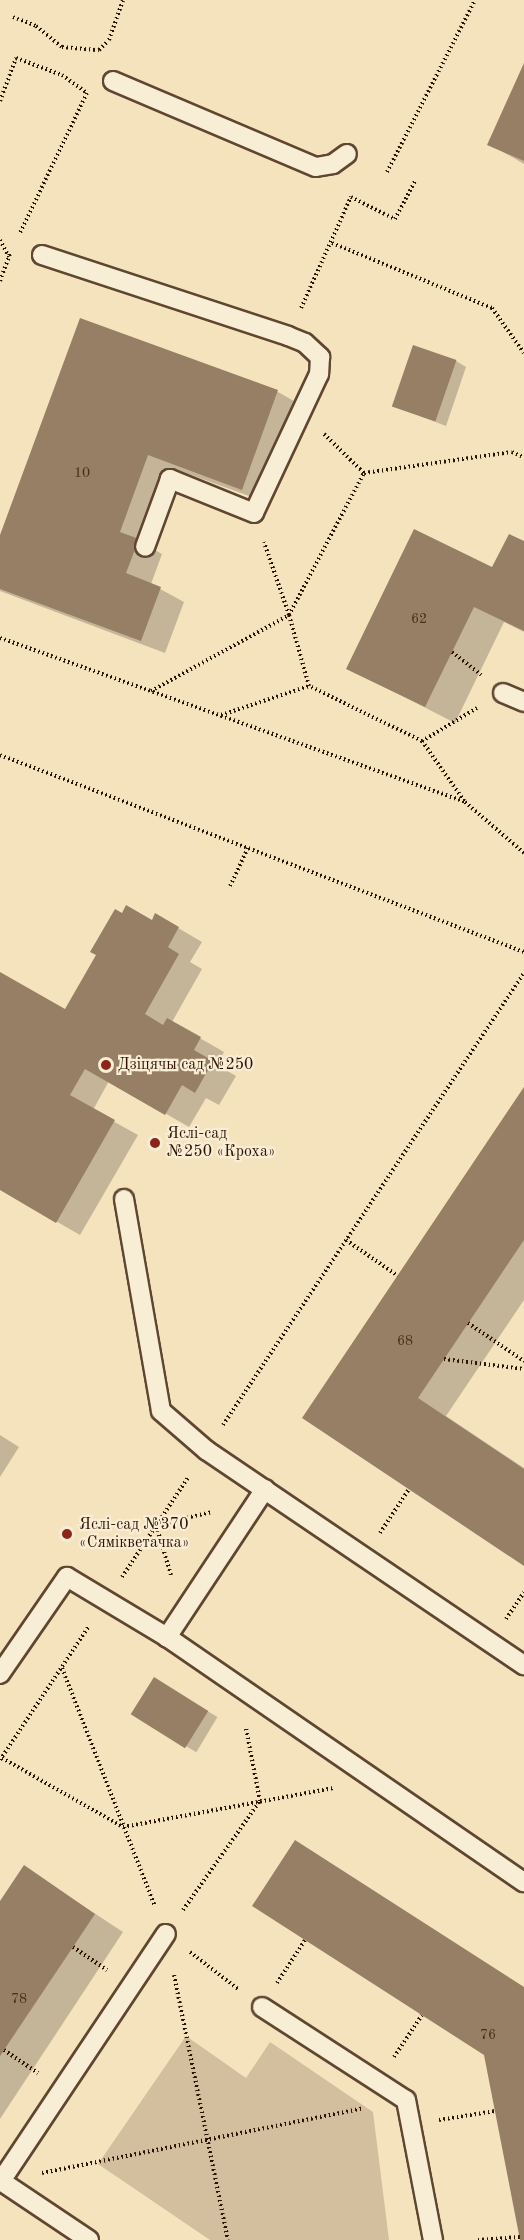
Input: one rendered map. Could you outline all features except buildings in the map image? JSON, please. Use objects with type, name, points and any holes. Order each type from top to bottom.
[{"type":"lane","points":[[113,81],[316,167],[333,164],[347,154]]},
{"type":"lane","points":[[42,255],[288,336],[305,343],[320,357],[319,374],[254,513],[170,479],[145,547]]},
{"type":"lane","points":[[503,693],[524,702]]},
{"type":"lane","points":[[124,1199],[161,1411],[261,1496],[365,1556],[524,1665]]},
{"type":"lane","points":[[167,1637],[261,1496]]},
{"type":"lane","points":[[0,1674],[67,1577],[105,1602],[167,1637],[237,1683],[524,1882]]},
{"type":"lane","points":[[89,2240],[1,2181],[166,1934]]},
{"type":"lane","points":[[262,2007],[406,2100],[433,2240]]},
{"type":"path","points":[[13,16],[36,26],[62,47],[99,50],[109,40],[123,0]]},
{"type":"path","points":[[387,172],[475,0]]},
{"type":"path","points":[[0,101],[16,58],[62,75],[87,93],[19,236]]},
{"type":"path","points":[[288,336],[351,197],[395,219],[414,181]]},
{"type":"path","points":[[0,240],[9,257]]},
{"type":"path","points":[[332,243],[492,308],[524,353]]},
{"type":"path","points":[[0,281],[14,246]]},
{"type":"path","points":[[300,411],[364,473]]},
{"type":"path","points":[[364,473],[512,452],[524,458]]},
{"type":"path","points":[[151,691],[289,615],[364,473]]},
{"type":"path","points":[[254,513],[289,615],[309,686]]},
{"type":"path","points":[[0,638],[465,802]]},
{"type":"path","points":[[220,715],[309,686],[422,741],[465,802],[524,853]]},
{"type":"path","points":[[422,741],[503,693]]},
{"type":"path","points":[[0,755],[524,952]]},
{"type":"path","points":[[230,885],[248,848]]},
{"type":"path","points":[[378,1780],[123,1827],[1,1759],[524,973]]},
{"type":"path","points":[[346,1240],[398,1276]]},
{"type":"path","points":[[468,1323],[524,1361]]},
{"type":"path","points":[[444,1359],[524,1369]]},
{"type":"path","points":[[365,1556],[410,1489]]},
{"type":"path","points":[[156,1525],[261,1496]]},
{"type":"path","points":[[156,1525],[182,1615]]},
{"type":"path","points":[[62,1667],[166,1934],[228,2240]]},
{"type":"path","points":[[166,1934],[260,1801],[237,1683]]},
{"type":"path","points":[[166,1934],[262,2007],[305,1940]]},
{"type":"path","points":[[73,1947],[130,1987]]},
{"type":"path","points":[[378,2081],[422,2015]]},
{"type":"path","points":[[4,2050],[62,2089]]},
{"type":"path","points":[[1,2181],[406,2100]]},
{"type":"path","points":[[411,2124],[495,2111]]},
{"type":"path","points":[[478,2240],[520,2236]]},
{"type":"shaded area","points":[[186,2036],[246,2078],[270,2042],[373,2112],[389,2240],[210,2240],[98,2164]]},
{"type":"place","name":"Дзіцячы сад №250","points":[[106,1065]]},
{"type":"place","name":"Яслі-сад №250 «Кроха»","points":[[155,1143]]},
{"type":"place","name":"Яслі-сад №370 «Сямікветачка»","points":[[67,1534]]}]
